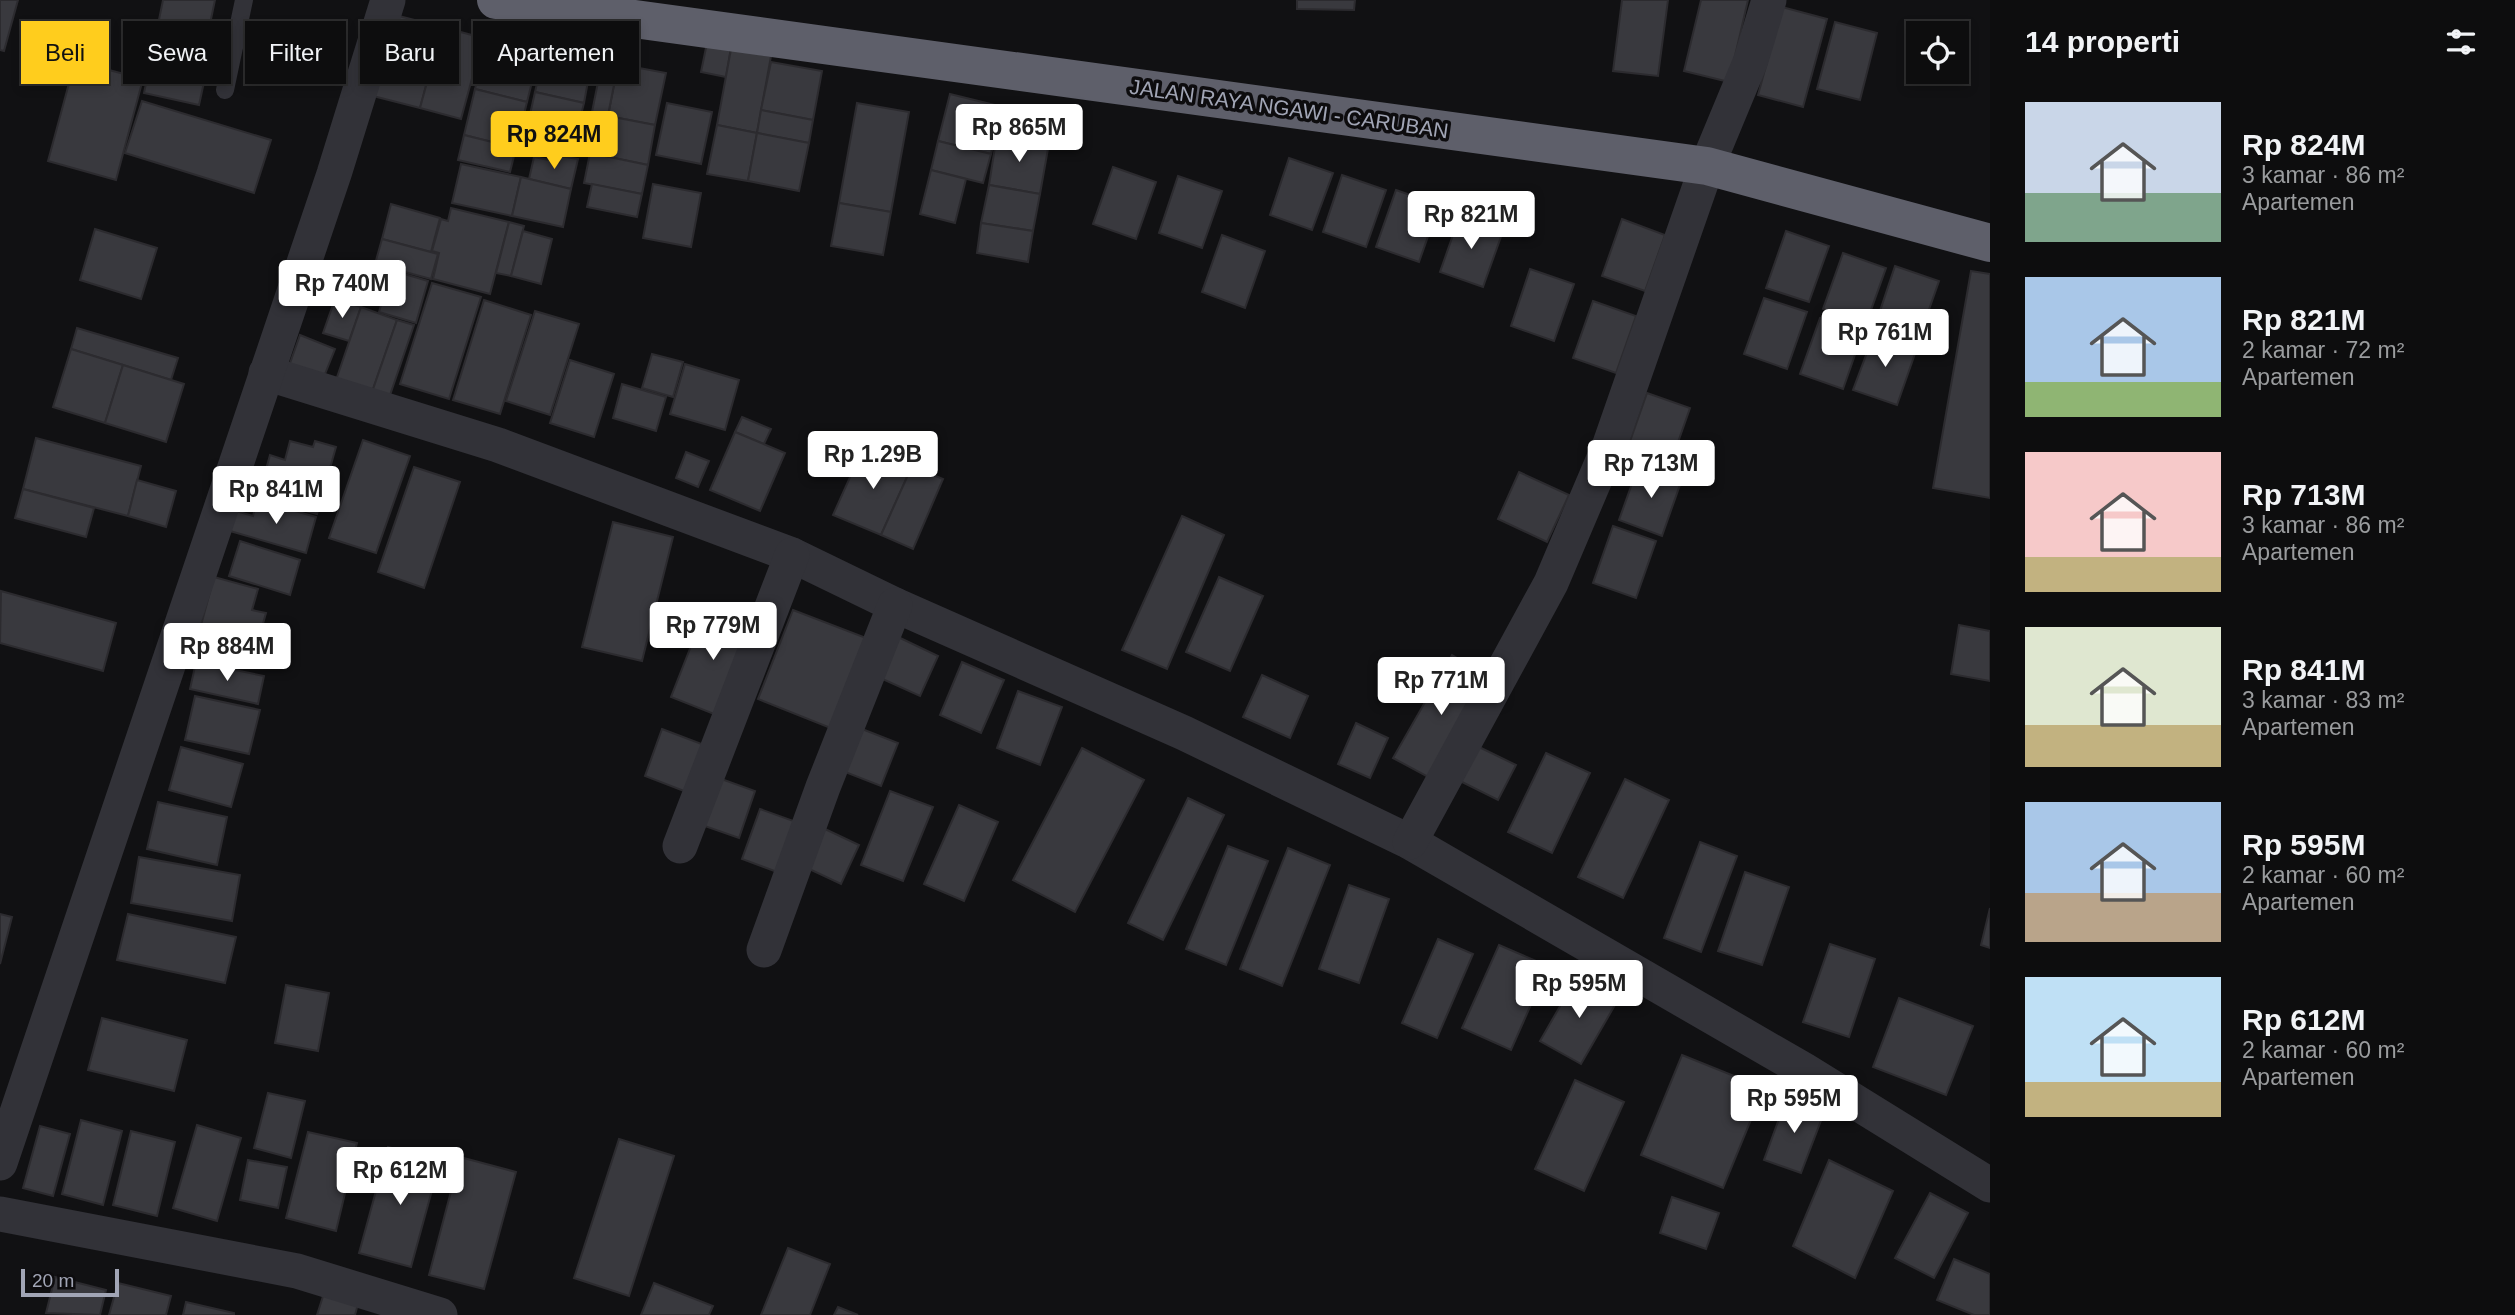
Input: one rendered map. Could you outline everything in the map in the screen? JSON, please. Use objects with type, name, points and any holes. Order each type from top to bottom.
[{"type":"highway","name":"JALAN RAYA NGAWI - CARUBAN","points":[[496,0],[1707,166],[1990,243]]},
{"type":"street","points":[[0,1163],[266,373],[388,0]]},
{"type":"street","points":[[1410,842],[1551,583],[1609,444],[1707,166],[1751,60],[1769,0]]},
{"type":"street","points":[[266,373],[498,445],[792,555],[895,605],[1184,733],[1410,842],[1804,1070],[1990,1185]]},
{"type":"street","points":[[680,846],[792,555]]},
{"type":"street","points":[[764,950],[823,787],[895,605]]},
{"type":"street","points":[[0,1214],[297,1271],[440,1315]]},
{"type":"lane","points":[[225,90],[244,0]]},
{"type":"building","points":[[0,0],[18,0],[4,51],[0,50]]},
{"type":"building","points":[[163,0],[215,0],[211,21],[159,21]]},
{"type":"building","points":[[1297,0],[1355,0],[1354,10],[1297,9]]},
{"type":"building","points":[[1622,0],[1668,0],[1658,76],[1613,71]]},
{"type":"building","points":[[1701,0],[1748,0],[1729,82],[1684,71]]},
{"type":"building","points":[[1782,7],[1827,19],[1803,107],[1758,95]]},
{"type":"building","points":[[395,15],[418,21],[393,21]]},
{"type":"building","points":[[552,17],[570,21],[551,21]]},
{"type":"building","points":[[1835,22],[1877,33],[1860,100],[1817,89]]},
{"type":"building","points":[[459,32],[473,35],[473,75],[461,119],[420,108],[427,84],[459,84]]},
{"type":"building","points":[[708,38],[732,42],[726,77],[701,72]]},
{"type":"building","points":[[731,49],[771,56],[757,133],[717,125]]},
{"type":"building","points":[[771,62],[822,71],[813,120],[761,110]]},
{"type":"building","points":[[639,68],[666,73],[655,125],[608,116],[614,84],[639,84]]},
{"type":"building","points":[[109,70],[123,74],[123,84],[142,84],[116,180],[48,161],[69,84],[109,84]]},
{"type":"building","points":[[146,84],[204,84],[199,105],[144,93]]},
{"type":"building","points":[[376,84],[427,84],[420,108],[373,96]]},
{"type":"building","points":[[476,84],[532,84],[527,102],[475,89]]},
{"type":"building","points":[[537,84],[588,84],[584,103],[535,92]]},
{"type":"building","points":[[598,84],[614,84],[600,155],[584,152]]},
{"type":"building","points":[[475,89],[527,102],[516,148],[464,135]]},
{"type":"building","points":[[535,92],[584,103],[571,156],[523,146]]},
{"type":"building","points":[[950,94],[1003,107],[991,154],[938,141]]},
{"type":"building","points":[[142,101],[271,140],[254,193],[125,153]]},
{"type":"building","points":[[667,103],[712,112],[701,164],[656,155]]},
{"type":"building","points":[[857,103],[909,112],[891,212],[839,203]]},
{"type":"building","points":[[761,110],[813,120],[809,143],[757,133]]},
{"type":"building","points":[[608,116],[655,125],[648,165],[600,155]]},
{"type":"building","points":[[717,125],[757,133],[748,181],[707,174]]},
{"type":"building","points":[[757,133],[809,143],[799,191],[748,181]]},
{"type":"building","points":[[997,134],[1049,143],[1040,194],[989,185]]},
{"type":"building","points":[[464,135],[516,148],[510,172],[458,160]]},
{"type":"building","points":[[938,141],[991,154],[983,183],[931,170]]},
{"type":"building","points":[[590,153],[648,165],[642,194],[584,183]]},
{"type":"building","points":[[560,156],[578,159],[571,189],[529,179],[534,157],[559,162]]},
{"type":"building","points":[[1289,158],[1333,173],[1312,230],[1270,215]]},
{"type":"building","points":[[461,164],[521,177],[512,216],[452,203]]},
{"type":"building","points":[[1113,167],[1156,182],[1136,239],[1093,224]]},
{"type":"building","points":[[931,170],[966,179],[955,223],[920,214]]},
{"type":"building","points":[[1342,175],[1386,190],[1366,247],[1323,232]]},
{"type":"building","points":[[1178,176],[1222,191],[1202,248],[1159,233]]},
{"type":"building","points":[[521,177],[571,189],[563,227],[512,216]]},
{"type":"building","points":[[592,184],[642,194],[637,217],[587,207]]},
{"type":"building","points":[[653,184],[701,193],[691,247],[643,238]]},
{"type":"building","points":[[989,185],[1040,194],[1033,231],[981,223]]},
{"type":"building","points":[[1396,190],[1439,205],[1419,262],[1376,247]]},
{"type":"building","points":[[839,203],[891,212],[883,255],[831,246]]},
{"type":"building","points":[[391,204],[440,218],[431,252],[382,239]]},
{"type":"building","points":[[451,208],[509,222],[490,294],[433,279],[439,253],[432,251],[441,219],[448,221]]},
{"type":"building","points":[[1460,215],[1503,231],[1483,287],[1440,272]]},
{"type":"building","points":[[1622,219],[1665,235],[1645,291],[1602,276]]},
{"type":"building","points":[[509,222],[524,226],[511,276],[496,273]]},
{"type":"building","points":[[981,223],[1033,231],[1028,262],[977,253]]},
{"type":"building","points":[[95,229],[157,248],[141,299],[80,280]]},
{"type":"building","points":[[523,231],[552,239],[541,284],[511,276]]},
{"type":"building","points":[[1786,231],[1829,246],[1809,302],[1766,288]]},
{"type":"building","points":[[1222,235],[1265,251],[1245,308],[1202,292]]},
{"type":"building","points":[[382,239],[438,254],[431,279],[375,264]]},
{"type":"building","points":[[1843,253],[1886,268],[1866,324],[1823,309]]},
{"type":"building","points":[[1895,266],[1939,281],[1919,338],[1876,323]]},
{"type":"building","points":[[1530,269],[1574,284],[1554,341],[1511,326]]},
{"type":"building","points":[[391,270],[428,281],[416,323],[379,312]]},
{"type":"building","points":[[1971,271],[1990,274],[1990,498],[1933,488]]},
{"type":"building","points":[[432,283],[481,297],[449,399],[400,384]]},
{"type":"building","points":[[1764,298],[1807,312],[1787,369],[1744,354]]},
{"type":"building","points":[[335,299],[361,307],[349,341],[323,333]]},
{"type":"building","points":[[484,300],[531,315],[500,414],[453,400]]},
{"type":"building","points":[[1593,301],[1636,316],[1616,373],[1573,358]]},
{"type":"building","points":[[361,307],[397,320],[371,395],[335,383]]},
{"type":"building","points":[[535,311],[579,324],[550,415],[506,401]]},
{"type":"building","points":[[1820,318],[1863,332],[1843,389],[1800,374]]},
{"type":"building","points":[[397,320],[414,325],[388,401],[371,395]]},
{"type":"building","points":[[77,328],[178,358],[171,380],[71,349]]},
{"type":"building","points":[[1874,334],[1917,348],[1897,405],[1853,390]]},
{"type":"building","points":[[300,335],[335,349],[323,379],[289,366]]},
{"type":"building","points":[[71,349],[123,365],[105,423],[53,407]]},
{"type":"building","points":[[652,354],[683,362],[673,397],[642,388]]},
{"type":"building","points":[[570,360],[614,374],[594,437],[550,423]]},
{"type":"building","points":[[685,364],[739,380],[725,430],[670,414]]},
{"type":"building","points":[[123,365],[184,384],[166,442],[105,423]]},
{"type":"building","points":[[622,384],[666,397],[656,431],[613,418]]},
{"type":"building","points":[[1647,393],[1690,408],[1670,465],[1627,450]]},
{"type":"building","points":[[742,417],[771,429],[764,444],[735,432]]},
{"type":"building","points":[[735,432],[785,453],[760,511],[710,490]]},
{"type":"building","points":[[36,438],[141,466],[128,516],[23,489]]},
{"type":"building","points":[[363,440],[410,456],[376,553],[329,538]]},
{"type":"building","points":[[290,441],[313,447],[315,441],[336,447],[317,514],[258,498],[270,455],[285,460]]},
{"type":"building","points":[[864,446],[912,466],[881,535],[833,515]]},
{"type":"building","points":[[686,452],[709,461],[698,487],[676,478]]},
{"type":"building","points":[[1639,464],[1682,479],[1662,536],[1619,520]]},
{"type":"building","points":[[912,466],[943,479],[913,549],[881,535]]},
{"type":"building","points":[[414,467],[460,482],[424,588],[378,572]]},
{"type":"building","points":[[1519,472],[1569,495],[1547,542],[1498,519]]},
{"type":"building","points":[[137,480],[176,491],[166,527],[128,516]]},
{"type":"building","points":[[23,489],[94,508],[86,537],[15,518]]},
{"type":"building","points":[[257,500],[316,517],[306,553],[230,531],[236,511],[253,516]]},
{"type":"building","points":[[1182,516],[1224,535],[1167,669],[1122,650]]},
{"type":"building","points":[[613,522],[673,537],[642,661],[582,647]]},
{"type":"building","points":[[1613,526],[1656,541],[1636,598],[1593,583]]},
{"type":"building","points":[[240,541],[300,560],[290,595],[229,576]]},
{"type":"building","points":[[214,577],[258,589],[252,610],[266,613],[257,645],[200,629]]},
{"type":"building","points":[[1219,577],[1263,596],[1230,671],[1186,652]]},
{"type":"building","points":[[1,591],[116,623],[103,671],[0,643]]},
{"type":"building","points":[[706,608],[755,627],[719,716],[671,697]]},
{"type":"building","points":[[793,610],[874,641],[838,731],[758,699]]},
{"type":"building","points":[[1959,625],[1990,631],[1990,681],[1951,674]]},
{"type":"building","points":[[896,636],[938,656],[920,696],[878,677]]},
{"type":"building","points":[[1452,655],[1488,676],[1430,778],[1393,758]]},
{"type":"building","points":[[196,662],[264,676],[258,704],[190,689]]},
{"type":"building","points":[[962,662],[1004,680],[981,733],[940,715]]},
{"type":"building","points":[[1262,675],[1308,696],[1290,738],[1243,717]]},
{"type":"building","points":[[1018,691],[1062,707],[1040,765],[997,748]]},
{"type":"building","points":[[195,696],[260,710],[249,754],[185,740]]},
{"type":"building","points":[[1356,723],[1388,738],[1370,778],[1338,764]]},
{"type":"building","points":[[662,729],[707,746],[689,793],[645,776]]},
{"type":"building","points":[[862,729],[898,743],[881,786],[845,772]]},
{"type":"building","points":[[1477,746],[1516,765],[1498,800],[1460,781]]},
{"type":"building","points":[[181,747],[243,764],[231,807],[169,790]]},
{"type":"building","points":[[1082,748],[1144,780],[1075,912],[1013,880]]},
{"type":"building","points":[[1546,753],[1590,773],[1552,853],[1508,832]]},
{"type":"building","points":[[713,776],[755,791],[739,838],[696,823]]},
{"type":"building","points":[[1625,779],[1669,800],[1623,898],[1578,877]]},
{"type":"building","points":[[890,791],[933,807],[903,881],[861,865]]},
{"type":"building","points":[[1188,798],[1224,815],[1163,940],[1128,923]]},
{"type":"building","points":[[158,802],[227,817],[217,865],[147,849]]},
{"type":"building","points":[[959,805],[998,822],[964,901],[924,884]]},
{"type":"building","points":[[760,809],[802,824],[785,875],[742,859]]},
{"type":"building","points":[[825,829],[859,845],[841,884],[807,868]]},
{"type":"building","points":[[1700,842],[1737,856],[1701,952],[1664,938]]},
{"type":"building","points":[[1228,846],[1268,861],[1226,965],[1186,949]]},
{"type":"building","points":[[1288,848],[1330,865],[1282,986],[1240,969]]},
{"type":"building","points":[[139,857],[240,875],[232,921],[131,903]]},
{"type":"building","points":[[1745,872],[1789,887],[1762,965],[1718,951]]},
{"type":"building","points":[[1349,885],[1389,899],[1359,983],[1319,969]]},
{"type":"building","points":[[1990,908],[1990,948],[1981,945]]},
{"type":"building","points":[[0,914],[12,917],[0,964]]},
{"type":"building","points":[[128,914],[236,937],[225,983],[117,960]]},
{"type":"building","points":[[1438,939],[1473,954],[1437,1038],[1402,1023]]},
{"type":"building","points":[[1830,944],[1875,959],[1849,1037],[1803,1022]]},
{"type":"building","points":[[1499,945],[1548,966],[1511,1050],[1462,1028]]},
{"type":"building","points":[[1578,975],[1619,998],[1581,1064],[1540,1041]]},
{"type":"building","points":[[286,985],[329,993],[318,1051],[275,1043]]},
{"type":"building","points":[[1899,998],[1973,1026],[1946,1095],[1873,1067]]},
{"type":"building","points":[[102,1018],[187,1040],[174,1091],[88,1070]]},
{"type":"building","points":[[1682,1055],[1764,1088],[1723,1188],[1641,1155]]},
{"type":"building","points":[[1575,1080],[1624,1102],[1584,1191],[1535,1169]]},
{"type":"building","points":[[268,1093],[305,1101],[291,1158],[254,1148]]},
{"type":"building","points":[[1787,1097],[1825,1110],[1801,1173],[1764,1160]]},
{"type":"building","points":[[81,1120],[122,1131],[103,1205],[62,1194]]},
{"type":"building","points":[[197,1125],[241,1138],[217,1221],[173,1208]]},
{"type":"building","points":[[40,1126],[70,1134],[53,1196],[23,1188]]},
{"type":"building","points":[[131,1131],[175,1142],[157,1216],[113,1205]]},
{"type":"building","points":[[308,1132],[357,1143],[336,1231],[286,1218]]},
{"type":"building","points":[[619,1139],[674,1156],[629,1296],[574,1278]]},
{"type":"building","points":[[388,1147],[440,1161],[411,1267],[359,1253]]},
{"type":"building","points":[[460,1157],[516,1172],[484,1289],[429,1275]]},
{"type":"building","points":[[248,1160],[287,1167],[278,1208],[240,1200]]},
{"type":"building","points":[[1829,1160],[1893,1191],[1855,1278],[1793,1246]]},
{"type":"building","points":[[1930,1193],[1968,1213],[1934,1278],[1895,1258]]},
{"type":"building","points":[[1672,1197],[1719,1213],[1706,1249],[1660,1233]]},
{"type":"building","points":[[788,1248],[830,1264],[810,1315],[761,1315]]},
{"type":"building","points":[[1954,1259],[1990,1274],[1990,1315],[1974,1315],[1937,1300]]},
{"type":"building","points":[[55,1277],[106,1290],[100,1315],[46,1313]]},
{"type":"building","points":[[118,1283],[171,1296],[166,1315],[109,1315]]},
{"type":"building","points":[[654,1283],[713,1306],[709,1315],[641,1315]]},
{"type":"building","points":[[324,1293],[358,1304],[355,1315],[317,1315]]},
{"type":"building","points":[[186,1302],[234,1313],[234,1315],[183,1315]]},
{"type":"building","points":[[838,1307],[858,1315],[834,1315]]}]
